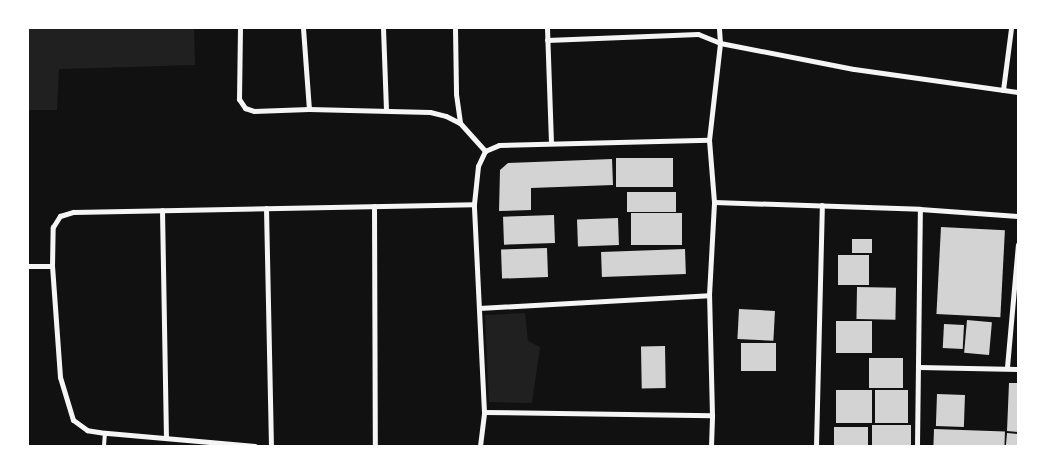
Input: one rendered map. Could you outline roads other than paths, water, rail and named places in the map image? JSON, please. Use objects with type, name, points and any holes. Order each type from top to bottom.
[{"type":"street","points":[[240,28],[239,99],[245,108],[254,111],[386,110],[430,112],[446,116],[460,123],[485,151]]},
{"type":"street","points":[[304,28],[308,110]]},
{"type":"street","points":[[383,28],[386,110]]},
{"type":"street","points":[[455,28],[456,94],[460,123]]},
{"type":"street","points":[[547,28],[551,142]]},
{"type":"street","points":[[711,446],[709,295],[714,202],[709,140],[720,43],[719,28]]},
{"type":"street","points":[[1004,90],[1011,28]]},
{"type":"street","points":[[547,40],[698,34],[720,43],[854,69],[1018,92]]},
{"type":"street","points":[[480,446],[484,412],[474,204],[478,166],[485,151],[499,145],[551,142],[709,140]]},
{"type":"street","points":[[714,202],[920,209],[1018,216]]},
{"type":"street","points":[[255,446],[87,430],[73,420],[60,377],[52,266],[53,227],[60,216],[73,212],[474,204]]},
{"type":"street","points":[[816,446],[822,205]]},
{"type":"street","points":[[374,206],[375,446]]},
{"type":"street","points":[[266,208],[271,446]]},
{"type":"street","points":[[917,446],[920,209]]},
{"type":"street","points":[[162,210],[166,438]]},
{"type":"street","points":[[1007,368],[1018,244]]},
{"type":"street","points":[[28,266],[52,266]]},
{"type":"street","points":[[479,308],[709,295]]},
{"type":"street","points":[[919,367],[1018,369]]},
{"type":"street","points":[[484,412],[712,415]]},
{"type":"lane","points":[[104,446],[105,432]]}]
